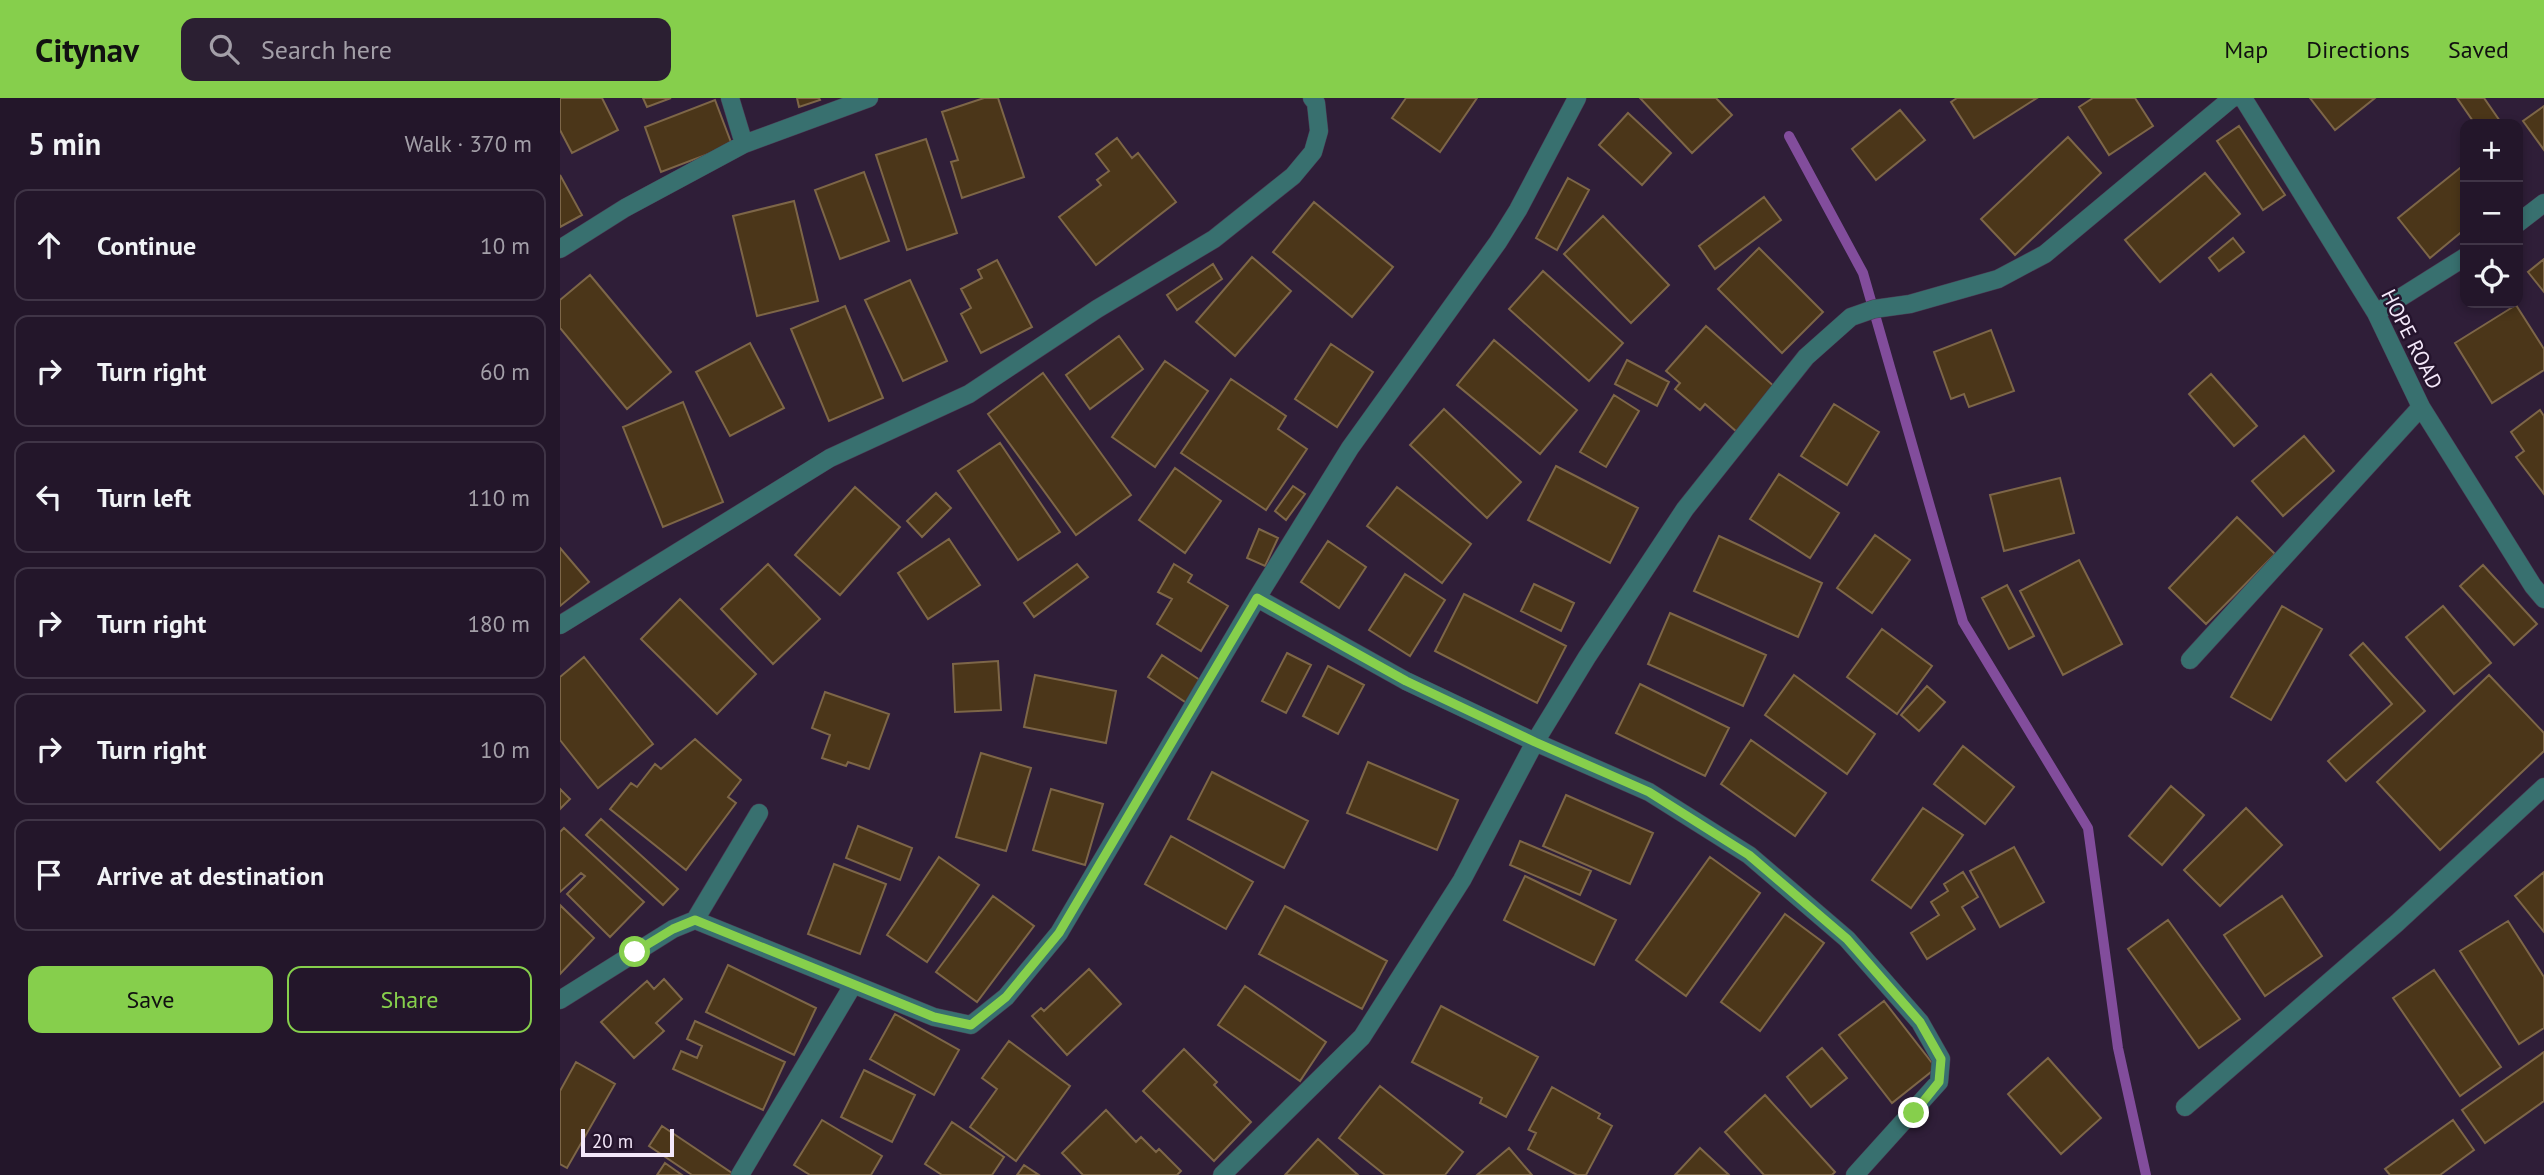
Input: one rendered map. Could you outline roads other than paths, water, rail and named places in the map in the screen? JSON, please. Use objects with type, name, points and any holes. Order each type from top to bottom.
[{"type":"street","points":[[730,98],[744,144]]},
{"type":"street","points":[[560,249],[625,208],[744,144],[869,98]]},
{"type":"street","points":[[560,625],[830,458],[969,394],[1097,309],[1214,239],[1293,176],[1314,152],[1319,131],[1316,103],[1312,98]]},
{"type":"street","points":[[695,920],[934,1017],[971,1025],[1006,997],[1059,933],[1257,598],[1350,448],[1498,242],[1518,210],[1577,98]]},
{"type":"street","points":[[1222,1175],[1362,1037],[1462,880],[1535,742],[1587,657],[1685,509],[1806,357],[1851,317],[1874,309],[1910,304],[1998,279],[2045,254],[2232,98]]},
{"type":"street","name":"HOPE ROAD","points":[[2243,98],[2376,313],[2421,407],[2533,586],[2544,599]]},
{"type":"street","points":[[2523,219],[2544,202]]},
{"type":"street","points":[[2376,313],[2460,260]]},
{"type":"street","points":[[2190,660],[2421,407]]},
{"type":"street","points":[[1257,598],[1406,681],[1649,792],[1749,855],[1847,939],[1920,1022],[1941,1059],[1939,1082],[1856,1175]]},
{"type":"street","points":[[2185,1107],[2396,923],[2544,787]]},
{"type":"street","points":[[560,1000],[673,929],[695,920],[759,813]]},
{"type":"street","points":[[740,1175],[853,985]]},
{"type":"waterway","points":[[1789,136],[1863,273],[1963,622],[2088,828],[2118,1048],[2146,1175]]}]
